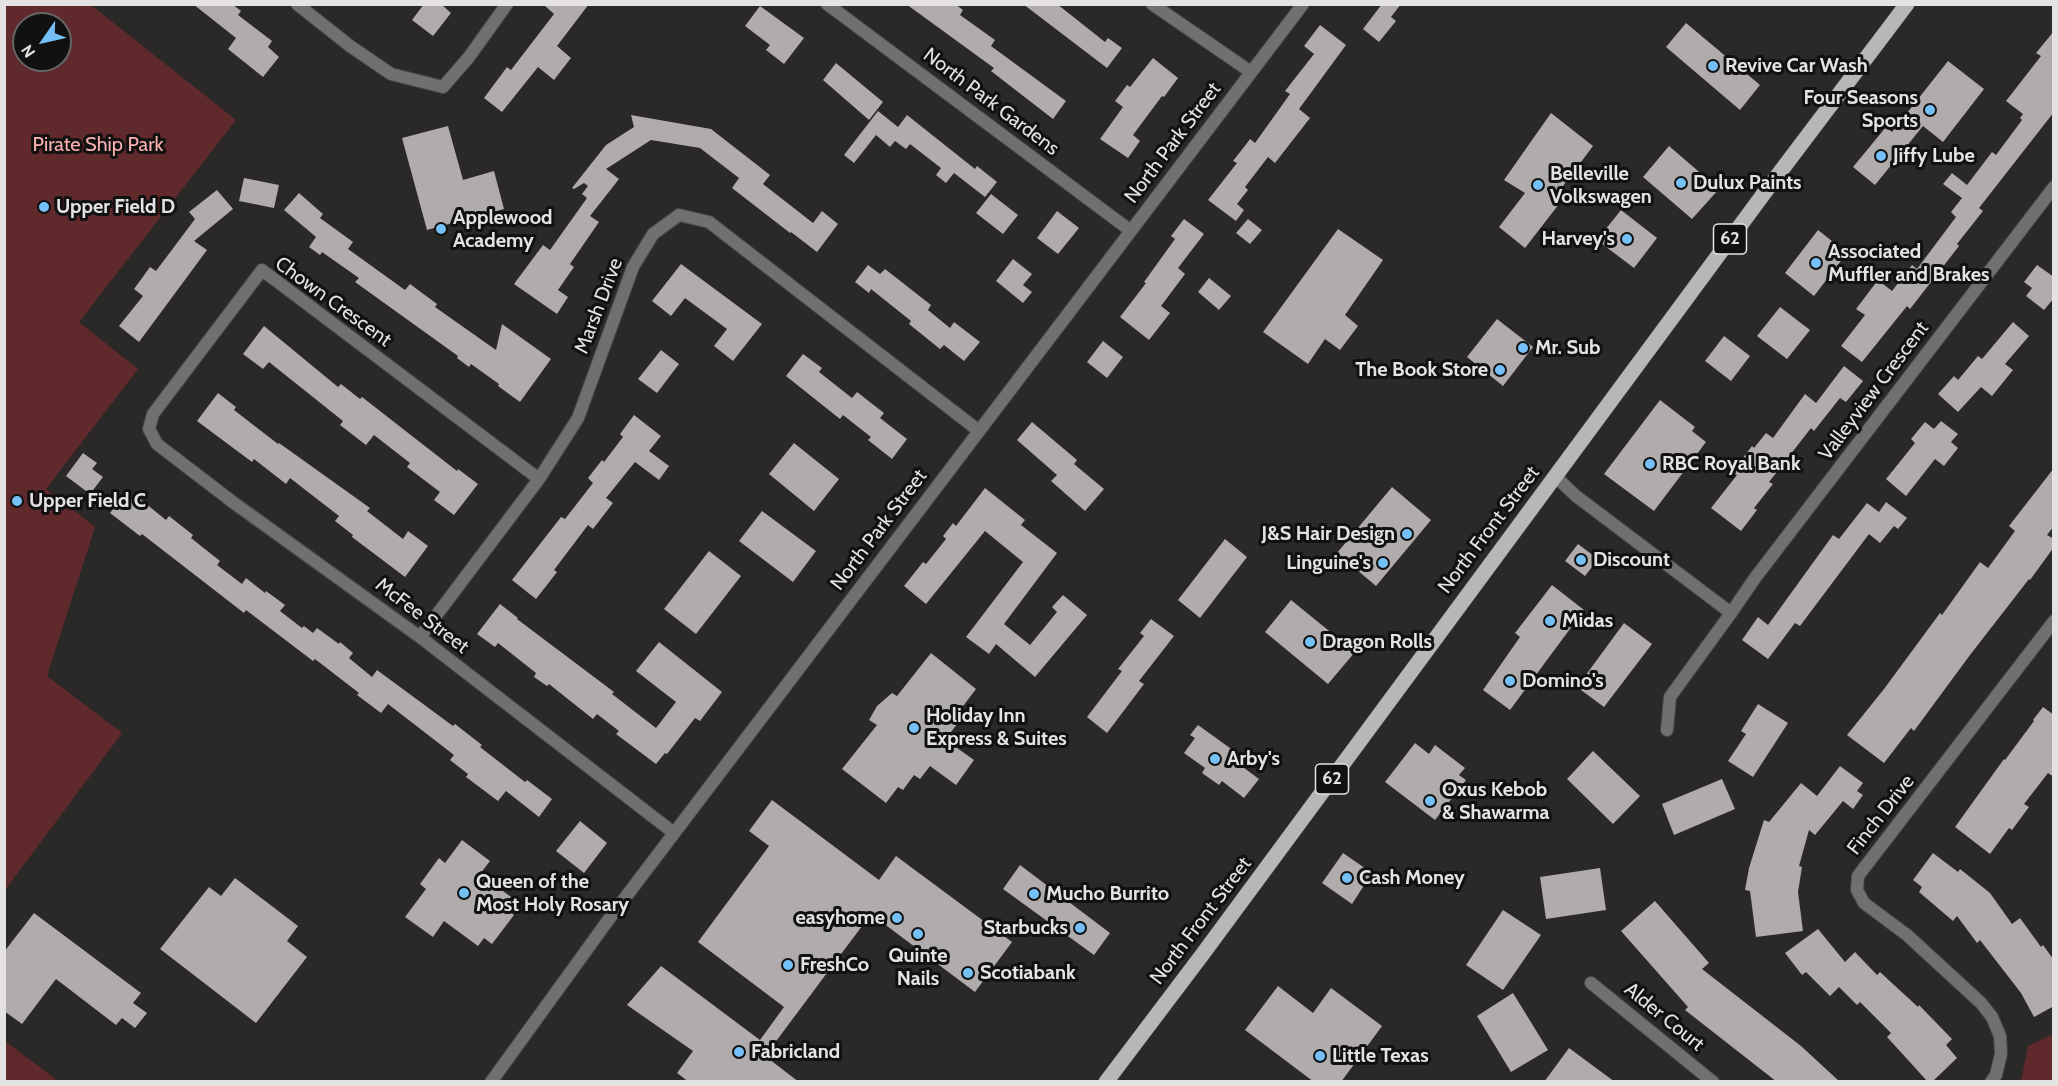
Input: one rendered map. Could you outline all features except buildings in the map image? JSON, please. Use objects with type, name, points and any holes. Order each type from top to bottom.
[{"type":"main road","name":"North Front Street","points":[[1106,1082],[1765,192],[1907,4]]},
{"type":"street","points":[[297,4],[350,46],[392,74],[443,87],[469,57],[507,4]]},
{"type":"street","name":"North Park Gardens","points":[[827,4],[1131,231]]},
{"type":"street","points":[[1152,4],[1251,72]]},
{"type":"street","name":"North Park Street","points":[[490,1082],[674,834],[1303,4]]},
{"type":"street","name":"Valleyview Crescent","points":[[1667,730],[1670,697],[1750,586],[2054,187]]},
{"type":"street","name":"Marsh Drive","points":[[420,637],[539,479],[578,418],[633,267],[653,234],[679,215],[709,222],[979,431]]},
{"type":"street","name":"Chown Crescent","points":[[149,429],[153,414],[262,270],[539,479]]},
{"type":"street","name":"McFee Street","points":[[149,429],[157,444],[234,503],[420,637],[674,834]]},
{"type":"street","points":[[1555,476],[1576,496],[1731,613]]},
{"type":"street","name":"Finch Drive","points":[[1991,1082],[1996,1075],[2001,1054],[2000,1036],[1992,1017],[1981,1003],[1907,935],[1864,903],[1857,890],[1858,876],[2054,621]]},
{"type":"street","name":"Alder Court","points":[[1591,983],[1713,1082]]},
{"type":"green space","name":"Pirate Ship Park","points":[[5,4],[91,5],[236,120],[79,322],[138,369],[46,489],[95,527],[47,676],[122,733],[5,890]]},
{"type":"green space","points":[[2053,1034],[2053,1081],[2021,1081],[2028,1046]]},
{"type":"green space","points":[[5,1041],[58,1081],[5,1081]]},
{"type":"place","name":"Revive Car Wash","points":[[1713,66]]},
{"type":"place","name":"Four Seasons Sports","points":[[1930,110]]},
{"type":"place","name":"Jiffy Lube","points":[[1881,156]]},
{"type":"place","name":"Dulux Paints","points":[[1681,183]]},
{"type":"place","name":"Belleville Volkswagen","points":[[1538,185]]},
{"type":"place","name":"Upper Field D","points":[[44,207]]},
{"type":"place","name":"Applewood Academy","points":[[441,229]]},
{"type":"place","name":"Harvey's","points":[[1627,239]]},
{"type":"place","name":"Associated Muffler and Brakes","points":[[1816,263]]},
{"type":"place","name":"Mr. Sub","points":[[1523,348]]},
{"type":"place","name":"The Book Store","points":[[1500,370]]},
{"type":"place","name":"RBC Royal Bank","points":[[1650,464]]},
{"type":"place","name":"Upper Field C","points":[[17,501]]},
{"type":"place","name":"J&S Hair Design","points":[[1407,534]]},
{"type":"place","name":"Discount","points":[[1581,560]]},
{"type":"place","name":"Linguine's","points":[[1383,563]]},
{"type":"place","name":"Midas","points":[[1550,621]]},
{"type":"place","name":"Dragon Rolls","points":[[1310,642]]},
{"type":"place","name":"Domino's","points":[[1510,681]]},
{"type":"place","name":"Holiday Inn Express & Suites","points":[[914,728]]},
{"type":"place","name":"Arby's","points":[[1215,759]]},
{"type":"place","name":"Oxus Kebob & Shawarma","points":[[1430,801]]},
{"type":"place","name":"Cash Money","points":[[1347,878]]},
{"type":"place","name":"Queen of the Most Holy Rosary","points":[[464,893]]},
{"type":"place","name":"Mucho Burrito","points":[[1034,894]]},
{"type":"place","name":"easyhome","points":[[897,918]]},
{"type":"place","name":"Starbucks","points":[[1080,928]]},
{"type":"place","name":"Quinte Nails","points":[[918,934]]},
{"type":"place","name":"FreshCo","points":[[788,965]]},
{"type":"place","name":"Scotiabank","points":[[968,973]]},
{"type":"place","name":"Fabricland","points":[[739,1052]]},
{"type":"place","name":"Little Texas","points":[[1320,1056]]}]
